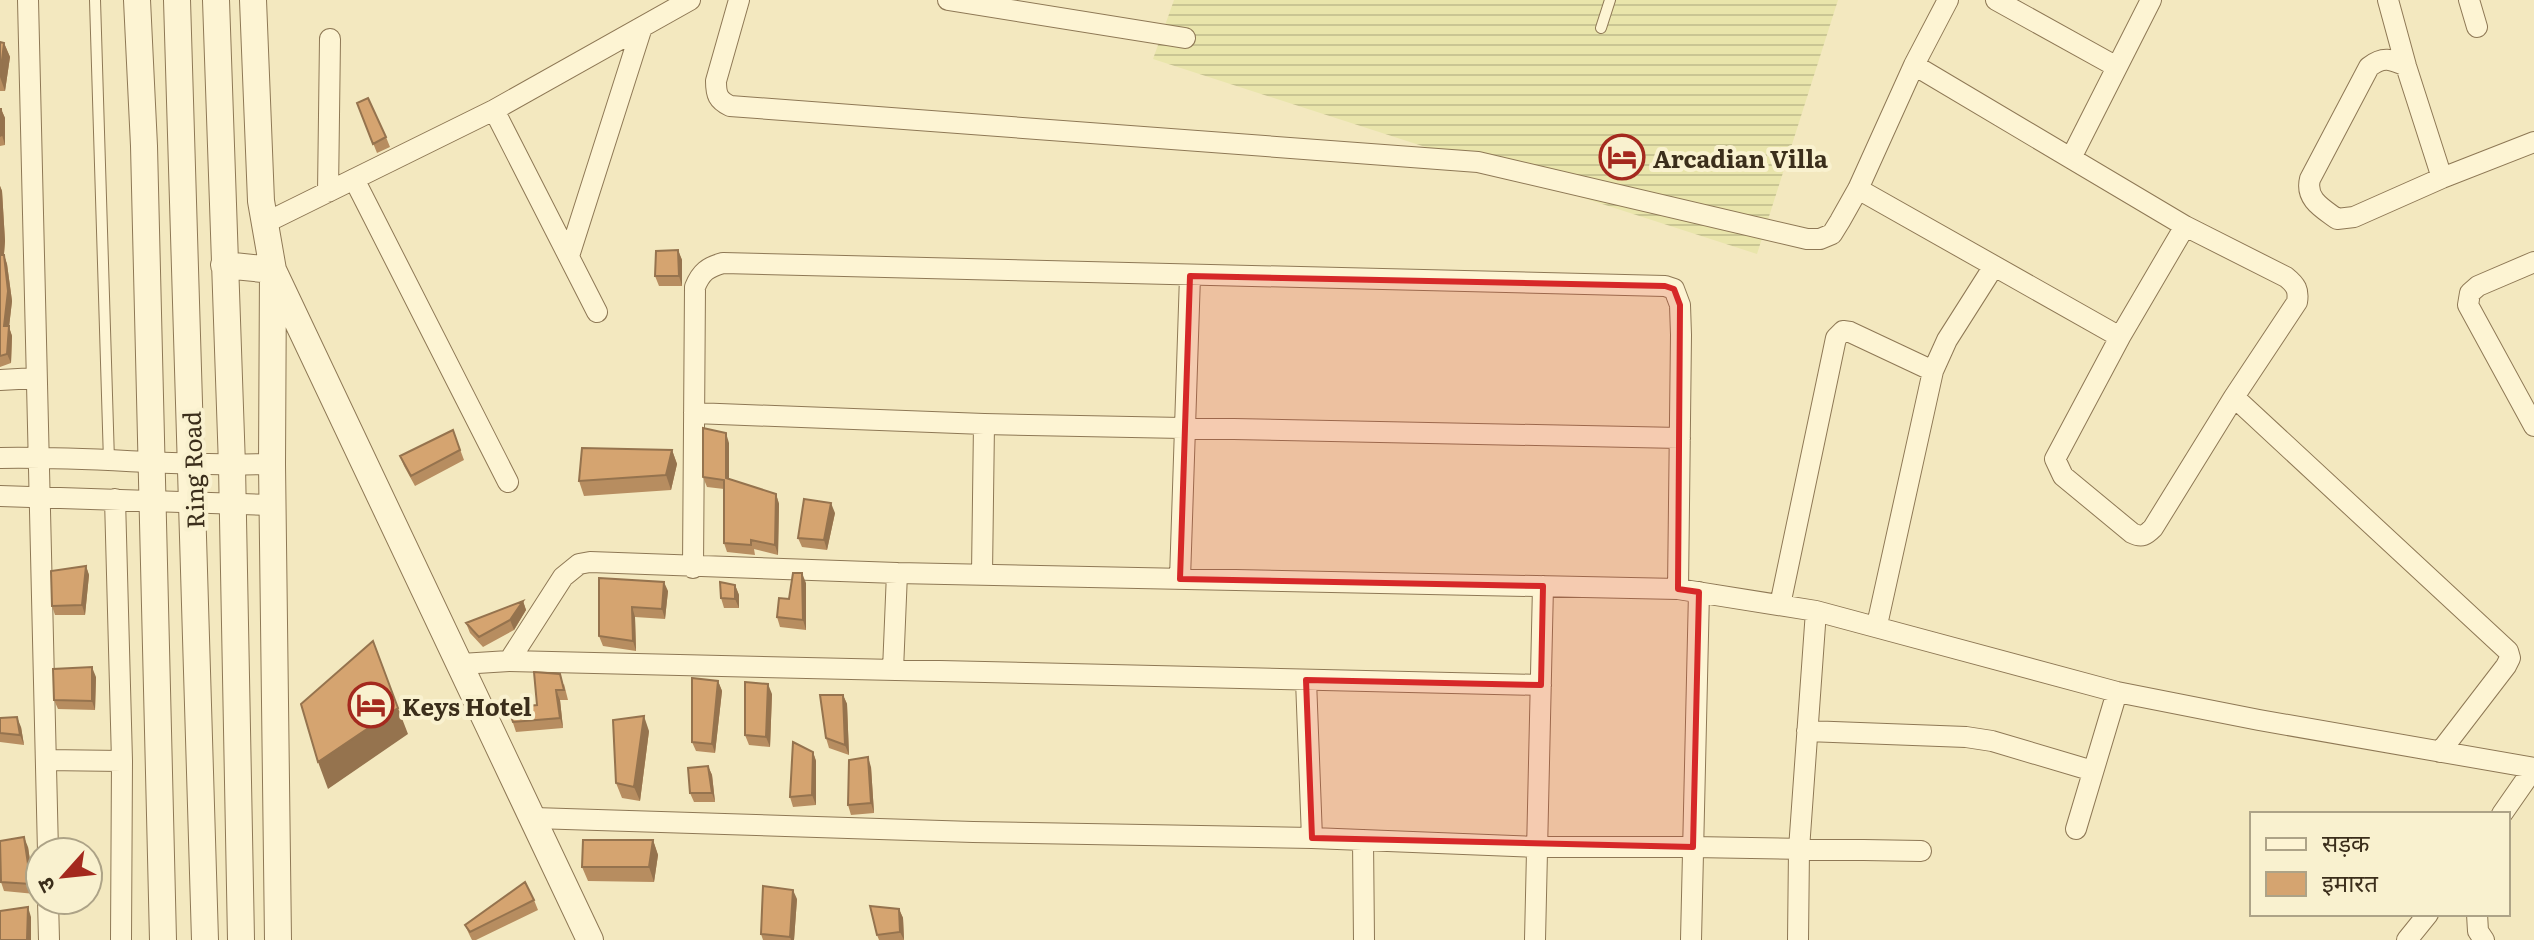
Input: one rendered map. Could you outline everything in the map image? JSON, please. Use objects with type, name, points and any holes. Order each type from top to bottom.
[{"type":"street","points":[[28,0],[48,836]]},
{"type":"street","points":[[137,0],[144,146],[163,940]]},
{"type":"street","name":"Ring Road","points":[[177,0],[205,940]]},
{"type":"street","points":[[263,224],[494,110],[690,0]]},
{"type":"street","points":[[739,0],[716,81],[716,93],[721,101],[730,106],[1478,162],[1807,239],[1820,239],[1832,234],[1858,189],[1914,65],[1948,0]]},
{"type":"street","points":[[948,0],[1185,38]]},
{"type":"street","points":[[1996,0],[2117,67]]},
{"type":"street","points":[[2071,158],[2151,0]]},
{"type":"street","points":[[2388,0],[2442,178]]},
{"type":"street","points":[[2469,0],[2477,27]]},
{"type":"street","points":[[216,12],[253,12],[263,224],[273,270],[272,505],[278,940]]},
{"type":"street","name":"Ring Road","points":[[216,12],[232,466],[241,940]]},
{"type":"street","points":[[569,256],[642,27]]},
{"type":"street","points":[[328,192],[330,39]]},
{"type":"street","points":[[2406,66],[2390,59],[2378,60],[2369,67],[2310,179],[2310,194],[2314,201],[2337,219],[2345,220],[2534,142]]},
{"type":"street","points":[[1914,65],[2185,226],[2286,277],[2298,292],[2297,302],[2153,528],[2139,537],[2063,476],[2055,459],[2120,337],[2185,226]]},
{"type":"street","points":[[494,110],[597,312]]},
{"type":"street","points":[[144,146],[182,144]]},
{"type":"street","points":[[354,179],[508,482]]},
{"type":"street","points":[[1858,189],[2120,337]]},
{"type":"street","points":[[2533,420],[2468,305],[2470,293],[2478,286],[2534,262]]},
{"type":"street","points":[[693,568],[695,287],[699,276],[709,267],[723,263],[1665,286],[1674,289],[1680,305],[1678,589]]},
{"type":"street","points":[[224,265],[273,270]]},
{"type":"street","points":[[1877,625],[1933,371],[1947,340],[1994,266]]},
{"type":"street","points":[[273,270],[590,940]]},
{"type":"street","points":[[1180,579],[1190,276]]},
{"type":"street","points":[[1780,605],[1838,334],[1850,332],[1933,371]]},
{"type":"street","points":[[0,380],[36,378]]},
{"type":"street","points":[[2234,397],[2508,651],[2510,658],[2506,666],[2440,752]]},
{"type":"street","points":[[694,413],[984,424],[1680,438]]},
{"type":"street","points":[[982,574],[984,424]]},
{"type":"street","points":[[0,458],[232,466],[272,464]]},
{"type":"street","points":[[0,496],[272,505]]},
{"type":"street","points":[[115,499],[122,761],[121,940]]},
{"type":"street","points":[[509,661],[563,577],[579,564],[1678,589],[1816,611],[1877,625],[2117,692],[2534,768],[2503,812]]},
{"type":"street","points":[[893,670],[897,573]]},
{"type":"street","points":[[1535,940],[1543,586]]},
{"type":"street","points":[[1691,940],[1699,592]]},
{"type":"street","points":[[1798,940],[1799,849],[1816,611]]},
{"type":"street","points":[[461,664],[509,661],[1541,685]]},
{"type":"street","points":[[1306,680],[1312,838]]},
{"type":"street","points":[[2076,829],[2117,692]]},
{"type":"street","points":[[1807,731],[1966,737],[1992,741],[2093,771]]},
{"type":"street","points":[[46,760],[122,761]]},
{"type":"street","points":[[237,786],[276,789]]},
{"type":"street","points":[[534,818],[973,832],[1312,838],[1536,847],[1921,851]]},
{"type":"street","points":[[1363,840],[1364,940]]},
{"type":"street","points":[[48,916],[49,940]]},
{"type":"street","points":[[2407,940],[2426,916]]},
{"type":"street","points":[[2477,916],[2478,931],[2484,940]]},
{"type":"lane","points":[[95,0],[109,461]]},
{"type":"lane","points":[[1601,28],[1610,0]]},
{"type":"highlighted area","points":[[1190,276],[1665,286],[1674,289],[1680,305],[1678,589],[1699,592],[1693,847],[1312,838],[1306,680],[1541,685],[1543,586],[1180,579]]},
{"type":"shaded area","name":"Arcadian Villa","points":[[1174,0],[1838,0],[1757,254],[1153,59]]},
{"type":"building","points":[[0,42],[4,43],[0,77]]},
{"type":"building","points":[[368,98],[386,137],[373,144],[357,103]]},
{"type":"building","points":[[0,206],[2,231],[0,247]]},
{"type":"building","points":[[678,250],[679,276],[655,276],[656,251]]},
{"type":"building","points":[[0,255],[4,255],[8,291],[4,326],[9,326],[7,354],[0,356]]},
{"type":"building","points":[[703,428],[726,433],[726,478],[776,494],[775,545],[751,540],[751,545],[724,543],[724,480],[703,477]]},
{"type":"building","points":[[453,430],[460,450],[411,476],[400,456]]},
{"type":"building","points":[[582,448],[672,450],[666,475],[579,481]]},
{"type":"building","points":[[804,499],[831,503],[824,540],[798,538]]},
{"type":"building","points":[[86,566],[82,605],[52,606],[51,571]]},
{"type":"building","points":[[793,573],[802,573],[803,620],[777,617],[779,598],[789,599]]},
{"type":"building","points":[[599,578],[664,582],[662,609],[632,607],[633,641],[599,636]]},
{"type":"building","points":[[720,582],[735,585],[735,599],[721,598]]},
{"type":"building","points":[[523,601],[510,620],[479,637],[466,623]]},
{"type":"building","points":[[373,641],[398,708],[318,762],[301,704]]},
{"type":"building","points":[[92,667],[92,701],[54,700],[53,669]]},
{"type":"building","points":[[534,672],[560,674],[564,690],[556,690],[560,718],[513,722],[508,708],[537,705]]},
{"type":"building","points":[[692,678],[718,681],[712,744],[692,742]]},
{"type":"building","points":[[745,682],[768,684],[766,737],[745,735]]},
{"type":"building","points":[[820,695],[843,695],[845,745],[826,738]]},
{"type":"building","points":[[644,716],[634,787],[616,783],[613,720]]},
{"type":"building","points":[[17,717],[20,735],[0,733],[0,718]]},
{"type":"building","points":[[793,742],[813,752],[812,795],[790,797]]},
{"type":"building","points":[[868,757],[871,803],[848,805],[849,760]]},
{"type":"building","points":[[708,766],[712,793],[690,793],[688,768]]},
{"type":"building","points":[[24,837],[24,884],[1,882],[0,841]]},
{"type":"building","points":[[583,840],[653,840],[649,867],[582,867]]},
{"type":"building","points":[[525,882],[534,900],[470,932],[465,925]]},
{"type":"building","points":[[763,886],[793,890],[790,937],[761,934]]},
{"type":"building","points":[[870,906],[899,909],[900,932],[877,935]]},
{"type":"building","points":[[24,908],[24,916],[28,916],[27,940],[0,940],[0,911]]},
{"type":"place","name":"Arcadian Villa","points":[[1622,157]]},
{"type":"place","name":"Keys Hotel","points":[[371,705]]}]
